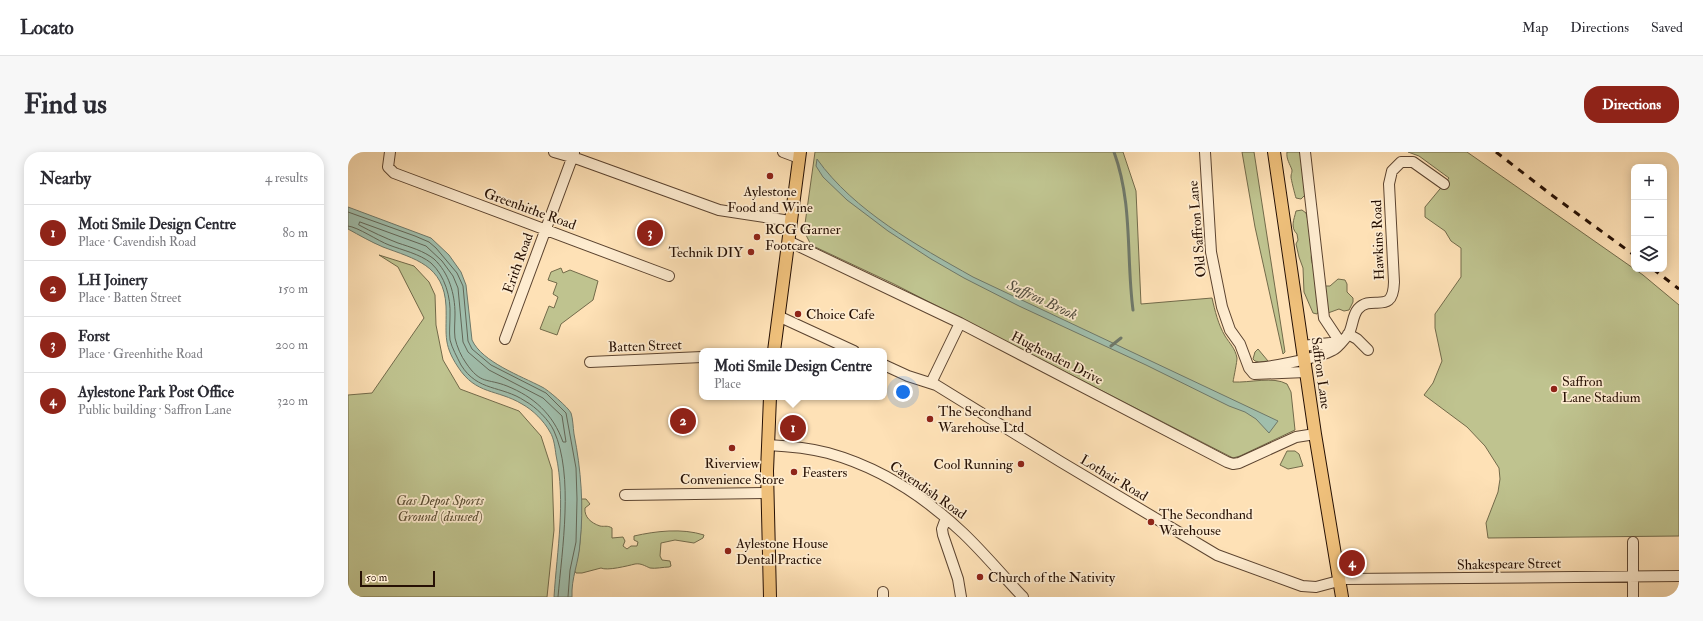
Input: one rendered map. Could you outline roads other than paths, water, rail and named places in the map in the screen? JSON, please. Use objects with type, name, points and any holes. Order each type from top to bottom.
[{"type":"main road","name":"Saffron Lane","points":[[1274,152],[1315,434],[1342,597]]},
{"type":"main road","points":[[774,348],[790,220],[800,155]]},
{"type":"main road","points":[[770,400],[768,493],[770,597]]},
{"type":"street","points":[[554,152],[573,155],[578,159],[719,210],[790,220]]},
{"type":"street","points":[[783,152],[800,155]]},
{"type":"street","name":"Old Saffron Lane","points":[[1205,152],[1210,240],[1218,290],[1225,318],[1240,344],[1249,368]]},
{"type":"street","points":[[1302,346],[1340,342],[1324,318],[1305,152]]},
{"type":"street","name":"Erith Road","points":[[505,339],[573,155]]},
{"type":"street","name":"Greenhithe Road","points":[[389,157],[388,167],[394,173],[669,276]]},
{"type":"street","name":"Hawkins Road","points":[[1304,359],[1335,350],[1348,334],[1358,309],[1364,305],[1389,301],[1394,292],[1389,184],[1392,171],[1401,162],[1413,162],[1444,184]]},
{"type":"street","name":"Hughenden Drive","points":[[788,240],[960,323],[1233,464],[1239,463],[1296,437],[1315,434]]},
{"type":"street","points":[[778,316],[847,348]]},
{"type":"street","points":[[931,383],[960,323]]},
{"type":"street","points":[[1348,334],[1358,339],[1368,350]]},
{"type":"street","name":"Batten Street","points":[[590,362],[699,357]]},
{"type":"street","points":[[1249,368],[1259,368],[1304,359]]},
{"type":"street","name":"Lothair Road","points":[[887,366],[908,376],[936,385],[1217,555],[1309,587],[1340,582]]},
{"type":"street","points":[[1249,368],[1254,374],[1258,375],[1306,372]]},
{"type":"street","name":"Cavendish Road","points":[[768,445],[817,451],[859,464],[889,478],[904,487],[946,518],[982,551],[1023,597]]},
{"type":"street","points":[[625,495],[768,493]]},
{"type":"street","points":[[946,518],[942,529],[943,535],[958,579],[961,597]]},
{"type":"street","points":[[1633,542],[1633,597]]},
{"type":"street","name":"Shakespeare Street","points":[[1340,582],[1346,579],[1679,576]]},
{"type":"water","points":[[817,159],[832,178],[868,211],[909,240],[973,277],[1278,421],[1269,433],[1256,419],[1245,412],[1229,406],[1146,365],[1019,306],[964,278],[888,231],[847,200],[823,177],[816,166]]},
{"type":"water","points":[[348,207],[431,238],[449,255],[461,272],[466,285],[472,340],[477,348],[493,362],[503,368],[545,388],[571,413],[582,502],[579,550],[572,597],[554,597],[561,508],[559,473],[555,446],[548,428],[526,406],[513,399],[480,387],[465,376],[453,359],[447,344],[444,292],[440,281],[434,272],[416,260],[379,245],[348,229]]},
{"type":"waterway","points":[[1114,152],[1120,172],[1127,211],[1133,310]]},
{"type":"waterway","points":[[1111,346],[1121,338]]},
{"type":"railway","points":[[1496,152],[1631,253]]},
{"type":"railway","points":[[1657,272],[1679,289]]},
{"type":"place","name":"Aylestone Food and Wine","points":[[770,176]]},
{"type":"place","name":"Forst","points":[[650,233]]},
{"type":"place","name":"RCG Garner Footcare","points":[[757,237]]},
{"type":"place","name":"Technik DIY","points":[[751,252]]},
{"type":"place","name":"Choice Cafe","points":[[798,314]]},
{"type":"place","name":"Saffron Lane Stadium","points":[[1554,389]]},
{"type":"place","name":"The Secondhand Warehouse Ltd","points":[[930,419]]},
{"type":"place","name":"LH Joinery","points":[[683,421]]},
{"type":"place","name":"Moti Smile Design Centre","points":[[793,428]]},
{"type":"place","name":"Riverview Convenience Store","points":[[732,448]]},
{"type":"place","name":"Cool Running","points":[[1021,464]]},
{"type":"place","name":"Feasters","points":[[794,472]]},
{"type":"place","name":"The Secondhand Warehouse","points":[[1151,522]]},
{"type":"place","name":"Aylestone House Dental Practice","points":[[728,551]]},
{"type":"place","name":"Aylestone Park Post Office","points":[[1352,563]]},
{"type":"place","name":"Church of the Nativity","points":[[980,577]]},
{"type":"water label","name":"Saffron Brook","points":[[1042,300]]},
{"type":"park label","name":"Gas Depot Sports Ground (disused)","points":[[440,508]]}]
